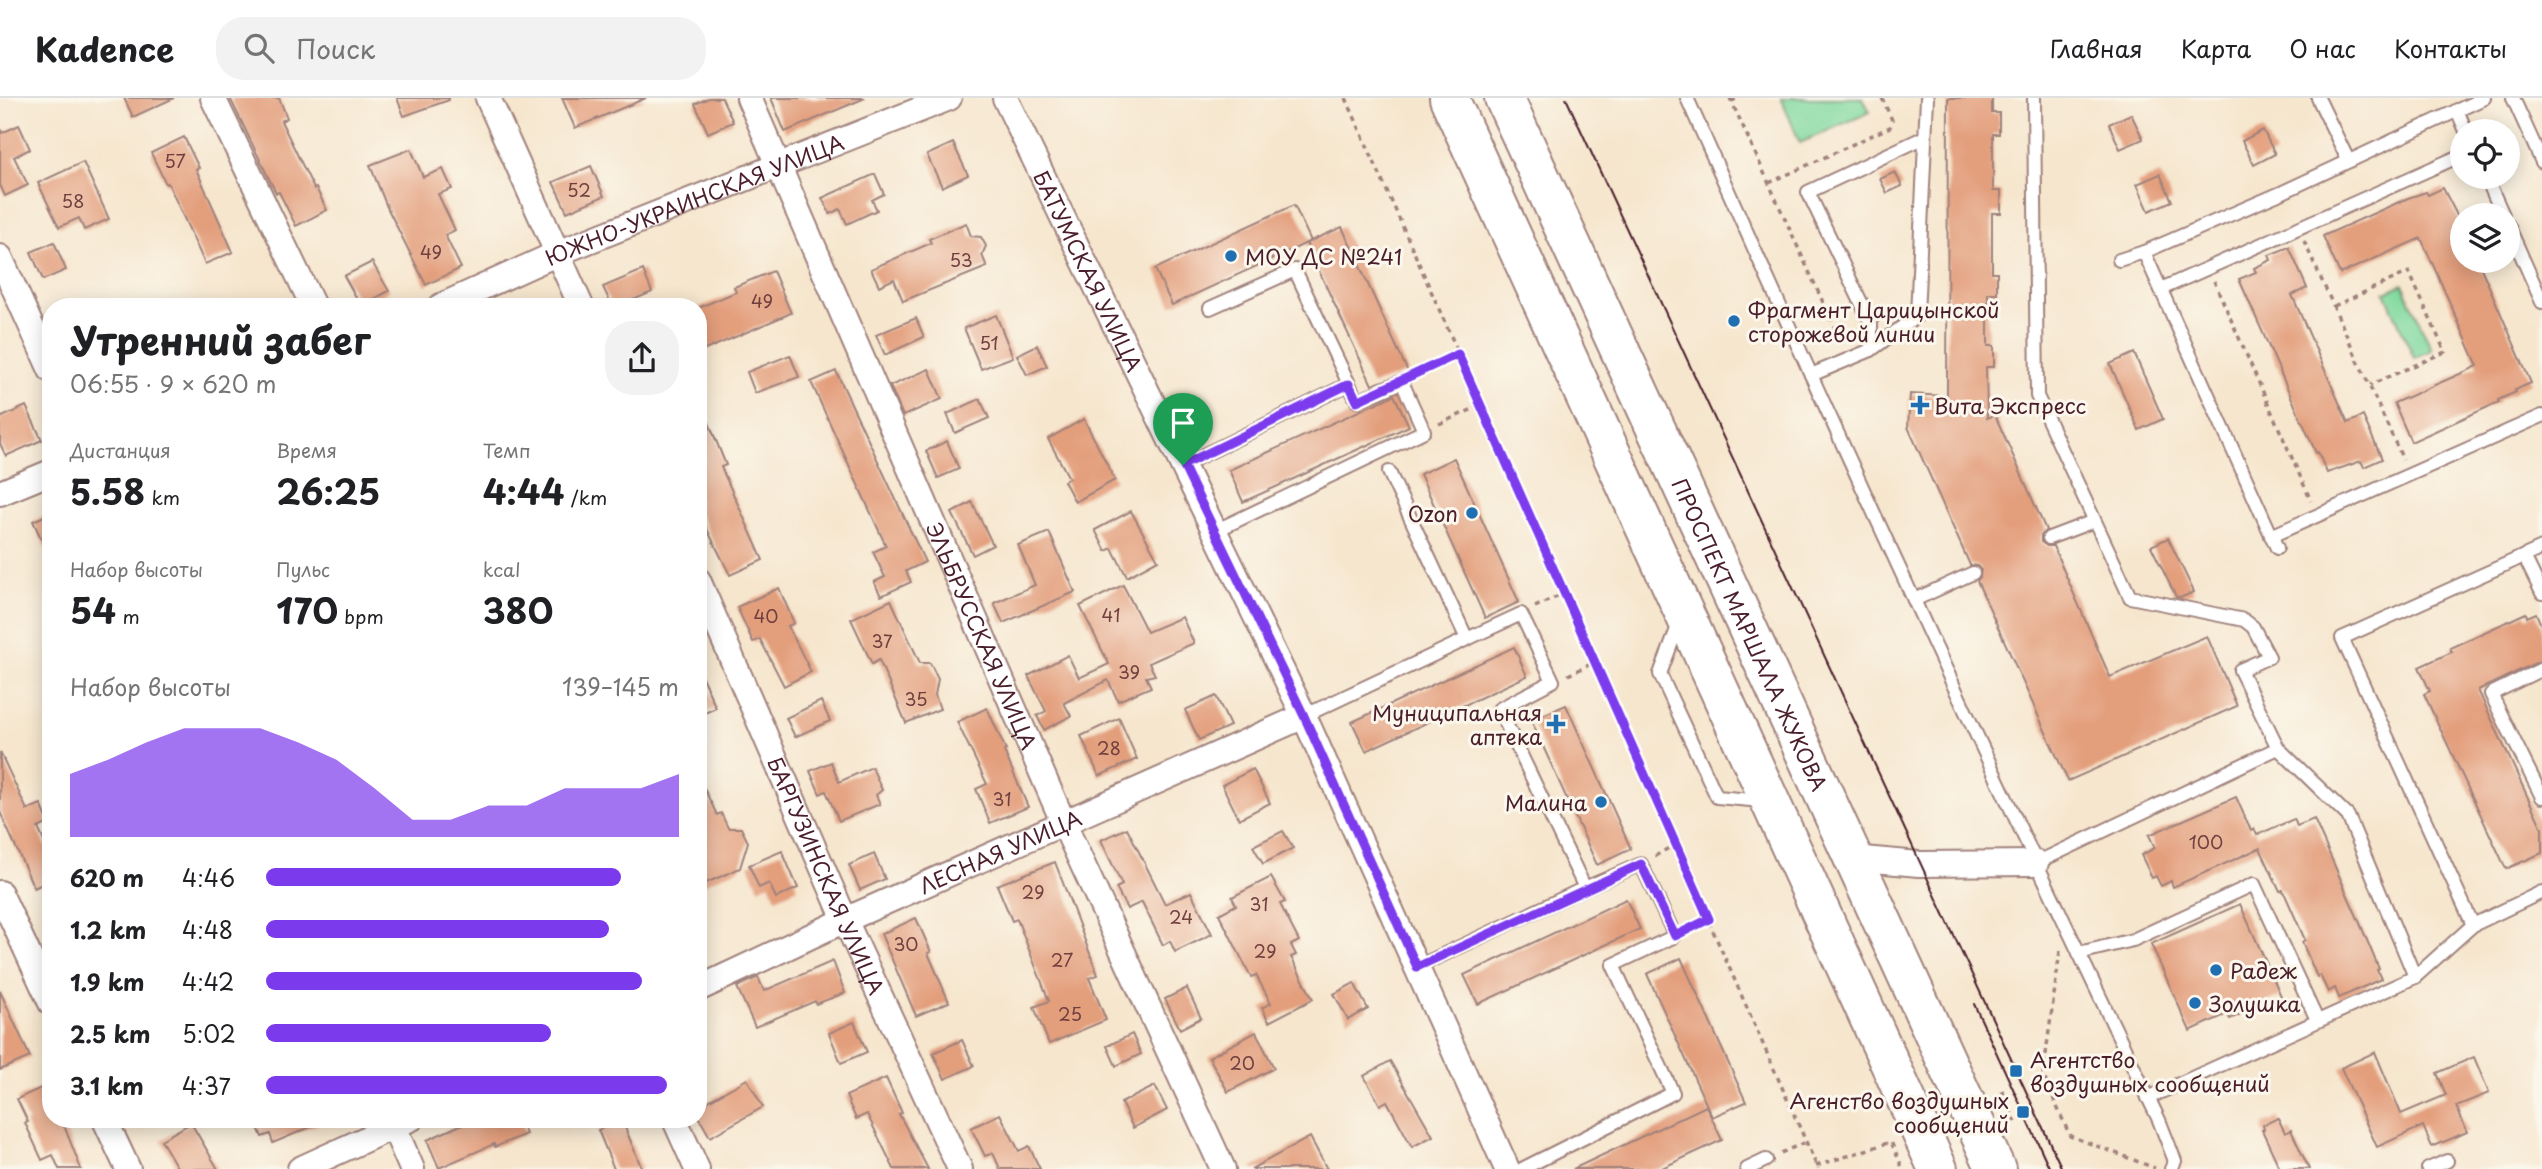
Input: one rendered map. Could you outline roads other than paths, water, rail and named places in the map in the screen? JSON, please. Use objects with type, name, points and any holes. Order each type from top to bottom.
[{"type":"highway","points":[[1449,98],[1938,1169]]},
{"type":"highway","name":"ПРОСПЕКТ МАРШАЛА ЖУКОВА","points":[[1504,98],[1996,1169]]},
{"type":"street","points":[[213,98],[309,298]]},
{"type":"street","points":[[488,98],[577,298]]},
{"type":"street","name":"ЭЛЬБРУССКАЯ УЛИЦА","points":[[748,98],[1064,824],[1223,1169]]},
{"type":"street","name":"ЮЖНО-УКРАИНСКАЯ УЛИЦА","points":[[459,298],[558,253],[949,98]]},
{"type":"street","name":"БАТУМСКАЯ УЛИЦА","points":[[1005,98],[1304,716],[1507,1169]]},
{"type":"street","points":[[0,257],[42,350]]},
{"type":"street","points":[[0,494],[42,476]]},
{"type":"street","name":"БАРГУЗИНСКАЯ УЛИЦА","points":[[707,601],[845,920],[960,1169]]},
{"type":"street","name":"ЛЕСНАЯ УЛИЦА","points":[[707,985],[845,920],[1304,716]]},
{"type":"street","points":[[1852,858],[1919,864],[2036,863]]},
{"type":"street","points":[[0,893],[42,984]]},
{"type":"street","points":[[109,1128],[128,1169]]},
{"type":"street","points":[[300,1169],[385,1128]]},
{"type":"street","points":[[401,1128],[412,1169]]},
{"type":"street","points":[[678,1128],[696,1169]]},
{"type":"lane","points":[[1687,98],[1914,600],[2148,1098],[2176,1166]]},
{"type":"lane","points":[[1811,375],[1871,350],[1917,316],[1927,98]]},
{"type":"lane","points":[[2034,98],[2037,396],[2130,597],[2245,620],[2253,627],[2269,657],[2240,670],[2278,748],[2348,816],[2415,977]]},
{"type":"lane","points":[[2318,98],[2348,160]]},
{"type":"lane","points":[[2119,260],[2144,252],[2283,192],[2484,98]]},
{"type":"lane","points":[[2513,98],[2542,162]]},
{"type":"lane","points":[[2457,110],[2461,119]]},
{"type":"lane","points":[[1871,350],[1871,323],[1808,192],[1925,137]]},
{"type":"lane","points":[[2161,289],[2450,160]]},
{"type":"lane","points":[[2144,252],[2274,542],[2317,516],[2542,416]]},
{"type":"lane","points":[[2520,252],[2542,302]]},
{"type":"lane","points":[[1210,308],[1295,270],[1357,401],[1402,382],[1424,431],[1215,531]]},
{"type":"lane","points":[[1183,465],[1349,384]]},
{"type":"lane","points":[[1389,472],[1467,639]]},
{"type":"lane","points":[[2049,538],[2094,521]]},
{"type":"lane","points":[[2473,925],[2342,638],[2542,548]]},
{"type":"lane","points":[[2524,556],[2542,593]]},
{"type":"lane","points":[[1914,600],[1973,573]]},
{"type":"lane","points":[[1304,716],[1521,614],[1553,681],[1500,709],[1586,888]]},
{"type":"lane","points":[[2542,669],[2491,694],[2542,797]]},
{"type":"lane","points":[[2036,863],[2278,748]]},
{"type":"lane","points":[[1417,967],[1641,864],[1675,936],[1613,965],[1673,1093],[1522,1169]]},
{"type":"lane","points":[[2079,953],[2133,940],[2254,884],[2317,1020]]},
{"type":"lane","points":[[2148,1098],[2415,977],[2473,925],[2542,892]]},
{"type":"lane","points":[[1747,1169],[1766,1160]]},
{"type":"lane","points":[[2428,1169],[2447,1161]]},
{"type":"tram line","points":[[1566,98],[2062,1169]]},
{"type":"tram line","points":[[1974,1004],[2050,1169]]},
{"type":"place","name":"МОУ ДС №241","points":[[1231,256]]},
{"type":"place","name":"Фрагмент Царицынской сторожевой линии","points":[[1734,321]]},
{"type":"place","name":"Вита Экспресс","points":[[1920,405]]},
{"type":"place","name":"Ozon","points":[[1472,513]]},
{"type":"place","name":"Муниципальная аптека","points":[[1556,724]]},
{"type":"place","name":"Малина","points":[[1601,802]]},
{"type":"place","name":"Радеж","points":[[2216,970]]},
{"type":"place","name":"Золушка","points":[[2195,1003]]},
{"type":"place","name":"Агентство воздушных сообщений","points":[[2016,1071]]},
{"type":"place","name":"Агенство воздушных сообщений","points":[[2023,1112]]}]
